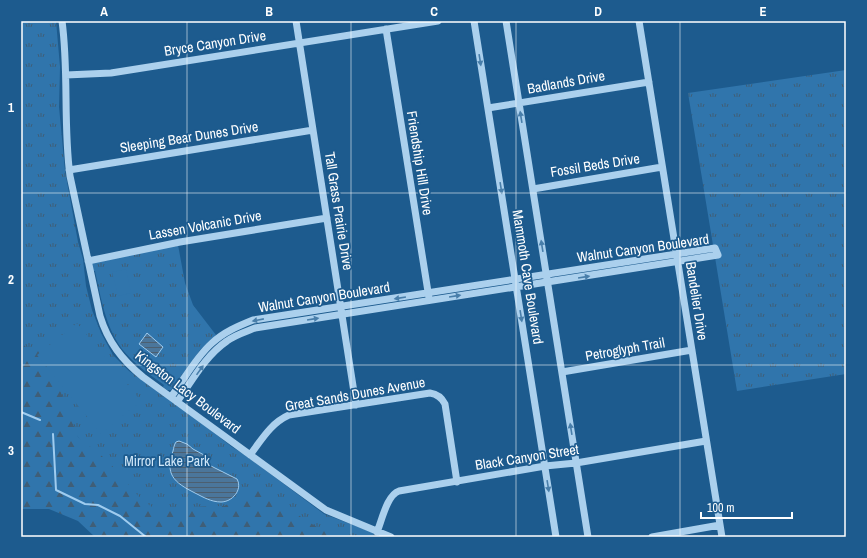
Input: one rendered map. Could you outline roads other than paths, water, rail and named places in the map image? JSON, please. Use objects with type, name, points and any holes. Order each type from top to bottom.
[{"type":"street","name":"Kingston Lacy Boulevard","points":[[62,21],[66,75],[66,142],[69,170],[100,316],[106,334],[112,345],[126,363],[134,370],[326,510],[391,537]]},
{"type":"street","name":"Tall Grass Prairie Drive","points":[[296,21],[356,405]]},
{"type":"street","name":"Bryce Canyon Drive","points":[[66,75],[111,73],[438,21]]},
{"type":"street","name":"Mammoth Cave Boulevard","points":[[474,21],[556,537]]},
{"type":"street","name":"Mammoth Cave Boulevard","points":[[506,21],[588,537]]},
{"type":"street","name":"Bandelier Drive","points":[[639,21],[722,537]]},
{"type":"street","name":"Friendship Hill Drive","points":[[386,29],[428,297]]},
{"type":"street","name":"Badlands Drive","points":[[488,108],[649,82]]},
{"type":"street","name":"Sleeping Bear Dunes Drive","points":[[69,170],[313,130]]},
{"type":"street","name":"Fossil Beds Drive","points":[[533,189],[662,168]]},
{"type":"street","name":"Lassen Volcanic Drive","points":[[88,261],[174,243],[327,218]]},
{"type":"street","name":"Walnut Canyon Boulevard","points":[[177,402],[206,361],[221,346],[235,336],[255,328],[342,311],[677,258]]},
{"type":"street","name":"Walnut Canyon Boulevard","points":[[171,397],[207,348],[222,335],[253,320],[342,311]]},
{"type":"street","name":"Petroglyph Trail","points":[[562,372],[692,350]]},
{"type":"street","name":"Great Sands Dunes Avenue","points":[[250,455],[270,428],[281,419],[289,415],[430,393],[436,394],[443,401],[446,408],[457,482]]},
{"type":"street","name":"Black Canyon Street","points":[[377,532],[389,501],[396,492],[545,466],[576,463],[706,441]]},
{"type":"street","points":[[652,537],[720,525]]},
{"type":"waterway","points":[[21,412],[40,420]]},
{"type":"waterway","points":[[53,434],[56,490],[85,504],[98,505],[120,516],[146,537]]},
{"type":"park label","name":"Mirror Lake Park","points":[[167,461]]}]
